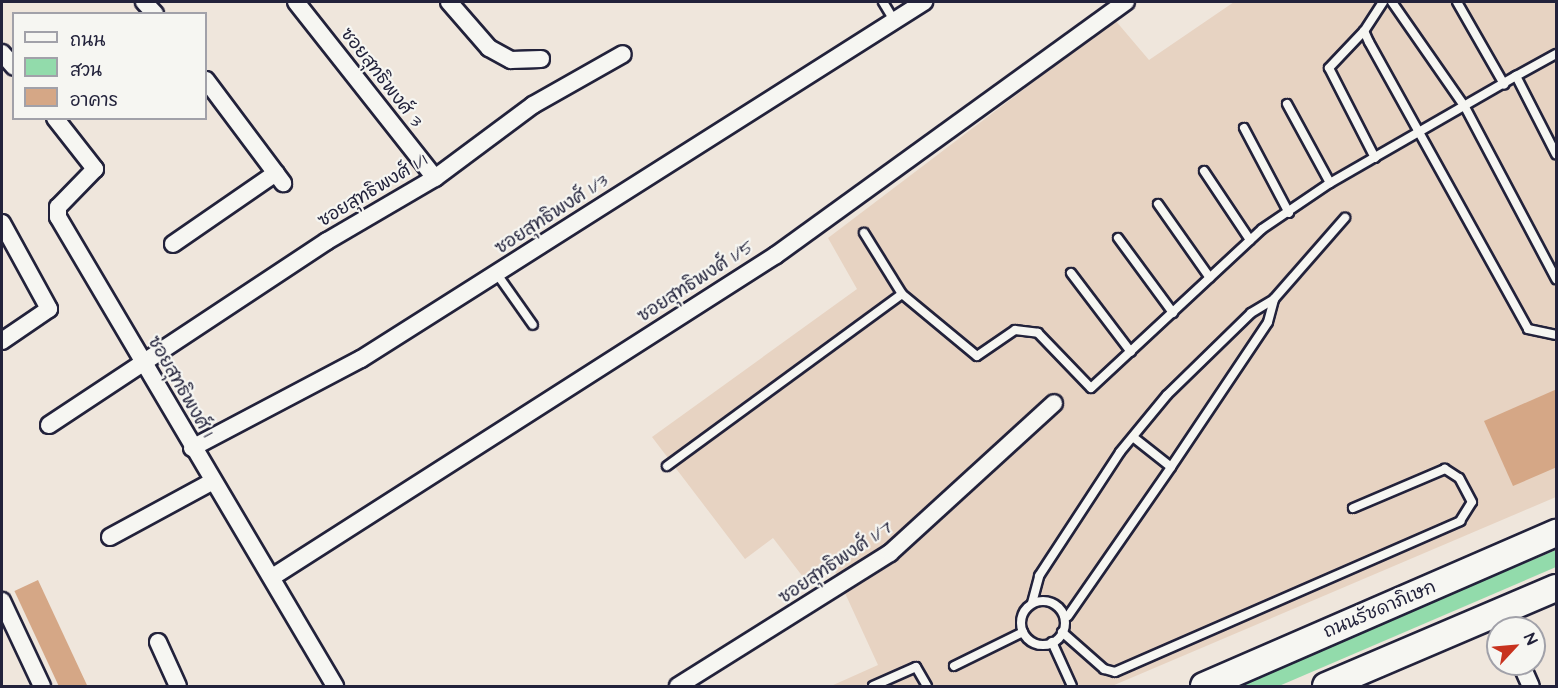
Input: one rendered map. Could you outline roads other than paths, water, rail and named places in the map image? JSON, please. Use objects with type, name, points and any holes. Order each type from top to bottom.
[{"type":"main road","name":"ถนนรัชดาภิเษก","points":[[1204,687],[1557,533]]},
{"type":"main road","points":[[1509,616],[1557,588]]},
{"type":"main road","points":[[1326,687],[1486,626]]},
{"type":"street","name":"ซอยสุทธิพงศ์ 3","points":[[296,2],[435,178]]},
{"type":"street","points":[[449,2],[489,48],[511,60],[541,59]]},
{"type":"street","name":"ซอยสุทธิพงศ์ 1/3","points":[[192,448],[361,359],[924,2]]},
{"type":"street","name":"ซอยสุทธิพงศ์ 1/5","points":[[274,576],[776,255],[1126,2]]},
{"type":"street","points":[[2,53],[12,65]]},
{"type":"street","name":"ซอยสุทธิพงศ์ 1/1","points":[[49,425],[327,241],[435,178],[533,105],[623,54]]},
{"type":"street","points":[[173,244],[280,178],[207,81]]},
{"type":"street","name":"ซอยสุทธิพงศ์ 1","points":[[58,120],[95,169],[58,207],[58,217],[192,448],[274,576],[335,687]]},
{"type":"street","points":[[2,223],[49,309],[2,341]]},
{"type":"street","name":"ซอยสุทธิพงศ์ 1/7","points":[[678,687],[890,553],[1054,403]]},
{"type":"street","points":[[110,537],[213,481]]},
{"type":"street","points":[[2,601],[42,687]]},
{"type":"street","points":[[158,642],[178,687]]},
{"type":"lane","points":[[883,2],[895,22]]},
{"type":"lane","points":[[1375,158],[1329,68],[1364,31],[1383,2]]},
{"type":"lane","points":[[1392,2],[1465,107],[1557,279]]},
{"type":"lane","points":[[1457,2],[1504,84]]},
{"type":"lane","points":[[1364,31],[1418,133],[1528,328],[1557,334]]},
{"type":"lane","points":[[864,233],[902,294],[977,356],[1015,330],[1038,333],[1087,387],[1131,352],[1250,240],[1330,183],[1557,54]]},
{"type":"lane","points":[[1516,76],[1557,154]]},
{"type":"lane","points":[[1287,104],[1330,183]]},
{"type":"lane","points":[[1244,128],[1289,213]]},
{"type":"lane","points":[[1204,171],[1250,240]]},
{"type":"lane","points":[[1158,204],[1210,278]]},
{"type":"lane","points":[[1274,299],[1268,322],[1172,467],[1068,616],[1062,632],[1052,642],[1039,644],[1023,632],[1022,616],[1032,603],[1039,576],[1133,437],[1167,394],[1251,313],[1274,299],[1345,218]]},
{"type":"lane","points":[[1119,238],[1173,313]]},
{"type":"lane","points":[[1071,273],[1131,352]]},
{"type":"lane","points":[[497,274],[533,325]]},
{"type":"lane","points":[[667,466],[902,294]]},
{"type":"lane","points":[[1133,437],[1172,467]]},
{"type":"lane","points":[[1062,632],[1104,669],[1115,672],[1450,526],[1466,516],[1472,502],[1459,478],[1445,469],[1353,508]]},
{"type":"lane","points":[[1032,603],[1050,602],[1068,616]]},
{"type":"lane","points":[[954,666],[1023,632]]},
{"type":"lane","points":[[1052,642],[1072,687]]},
{"type":"lane","points":[[873,687],[916,668],[927,687]]}]
